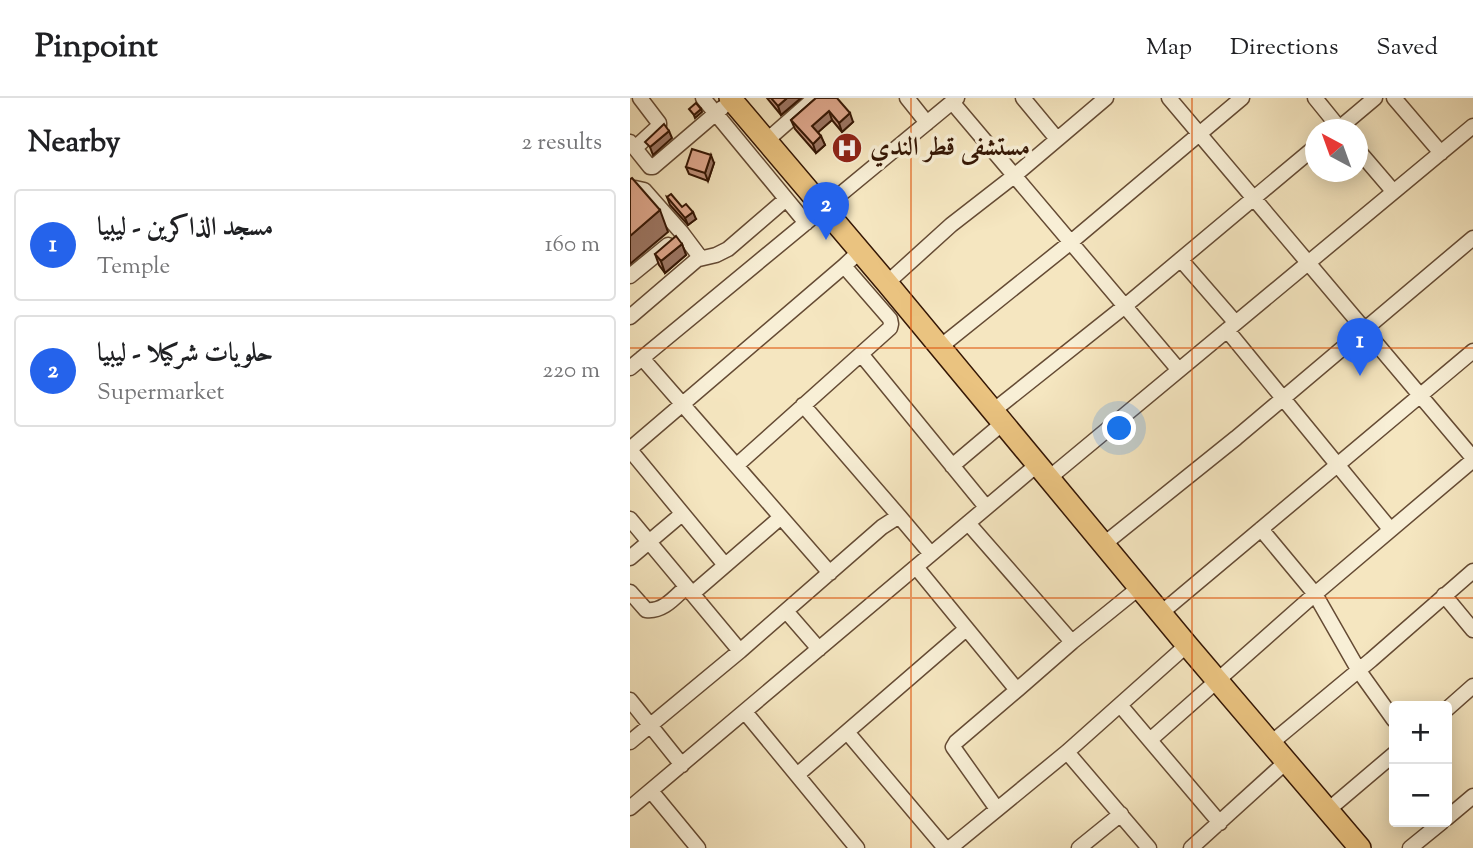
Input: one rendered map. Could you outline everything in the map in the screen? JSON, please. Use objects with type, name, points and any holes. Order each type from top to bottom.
[{"type":"highway","points":[[726,104],[766,141],[823,209],[852,259],[887,283],[1187,645],[1328,810],[1351,845]]},
{"type":"street","points":[[640,98],[659,126],[632,145],[650,167],[726,104]]},
{"type":"street","points":[[703,98],[726,104],[786,199],[806,223]]},
{"type":"street","points":[[766,141],[815,98]]},
{"type":"street","points":[[907,98],[927,123]]},
{"type":"street","points":[[1023,98],[1057,139]]},
{"type":"street","points":[[887,283],[951,225],[1106,98]]},
{"type":"street","points":[[1150,740],[1473,459],[1169,98]]},
{"type":"street","points":[[940,347],[1071,243],[1242,98]]},
{"type":"street","points":[[1315,98],[1331,119]]},
{"type":"street","points":[[1351,119],[1375,98]]},
{"type":"street","points":[[1394,98],[1441,153]]},
{"type":"street","points":[[630,368],[954,100],[1014,176],[1178,369]]},
{"type":"street","points":[[630,808],[986,507],[1043,471],[1178,369],[1393,191],[1441,153],[1470,135]]},
{"type":"street","points":[[952,466],[998,417],[1125,306],[1305,156]]},
{"type":"street","points":[[1368,162],[1393,191]]},
{"type":"street","points":[[630,192],[635,188],[644,190],[700,255],[699,259]]},
{"type":"street","points":[[630,317],[699,259],[728,249],[786,199]]},
{"type":"street","points":[[630,276],[682,233]]},
{"type":"street","points":[[1104,544],[1284,398],[1473,239]]},
{"type":"street","points":[[725,565],[630,450],[852,259],[890,319],[890,328],[737,466]]},
{"type":"street","points":[[1181,260],[1284,398],[1390,529]]},
{"type":"street","points":[[1161,613],[1473,351]]},
{"type":"street","points":[[861,354],[986,507]]},
{"type":"street","points":[[642,358],[831,573]]},
{"type":"street","points":[[803,405],[931,554]]},
{"type":"street","points":[[630,558],[682,514]]},
{"type":"street","points":[[630,742],[740,651],[882,527],[899,516]]},
{"type":"street","points":[[630,592],[646,610],[662,608],[725,565],[782,517]]},
{"type":"street","points":[[630,519],[740,651]]},
{"type":"street","points":[[968,523],[1072,642]]},
{"type":"street","points":[[1261,529],[1315,594],[1359,671],[1389,713]]},
{"type":"street","points":[[916,567],[1017,690]]},
{"type":"street","points":[[1271,743],[1359,671],[1473,571]]},
{"type":"street","points":[[997,809],[956,753],[953,747],[956,742],[1139,587]]},
{"type":"street","points":[[1444,595],[1473,630]]},
{"type":"street","points":[[786,611],[819,649]]},
{"type":"street","points":[[797,775],[966,629]]},
{"type":"street","points":[[847,732],[948,848],[1067,752],[1187,645]]},
{"type":"street","points":[[1452,705],[1473,686]]},
{"type":"street","points":[[630,700],[682,765]]},
{"type":"street","points":[[1120,705],[1220,823]]},
{"type":"street","points":[[745,712],[857,848]]},
{"type":"street","points":[[1067,752],[1149,848]]},
{"type":"street","points":[[1328,810],[1389,758]]},
{"type":"street","points":[[1191,848],[1287,761]]},
{"type":"street","points":[[651,791],[698,848]]},
{"type":"street","points":[[1452,814],[1473,796]]},
{"type":"street","points":[[1079,848],[1121,814]]},
{"type":"street","points":[[1410,848],[1436,827]]},
{"type":"building","points":[[771,98],[787,98],[778,106]]},
{"type":"building","points":[[816,98],[837,98],[850,113],[839,123],[829,111],[812,126],[821,136],[813,144],[791,120]]},
{"type":"building","points":[[696,103],[701,109],[694,115],[689,109]]},
{"type":"building","points":[[664,124],[669,131],[650,147],[645,142]]},
{"type":"building","points":[[692,149],[711,155],[705,173],[686,167]]},
{"type":"building","points":[[632,178],[660,210],[630,236],[630,179]]},
{"type":"building","points":[[671,194],[682,207],[686,204],[693,212],[685,218],[667,197]]},
{"type":"building","points":[[676,236],[682,244],[661,261],[655,254]]},
{"type":"place","name":"مستشفى قطر الندي","points":[[847,148]]},
{"type":"place","name":"حلويات شركيلا - ليبيا","points":[[826,240]]},
{"type":"place","name":"مسجد الذاكرين - ليبيا","points":[[1360,376]]}]
